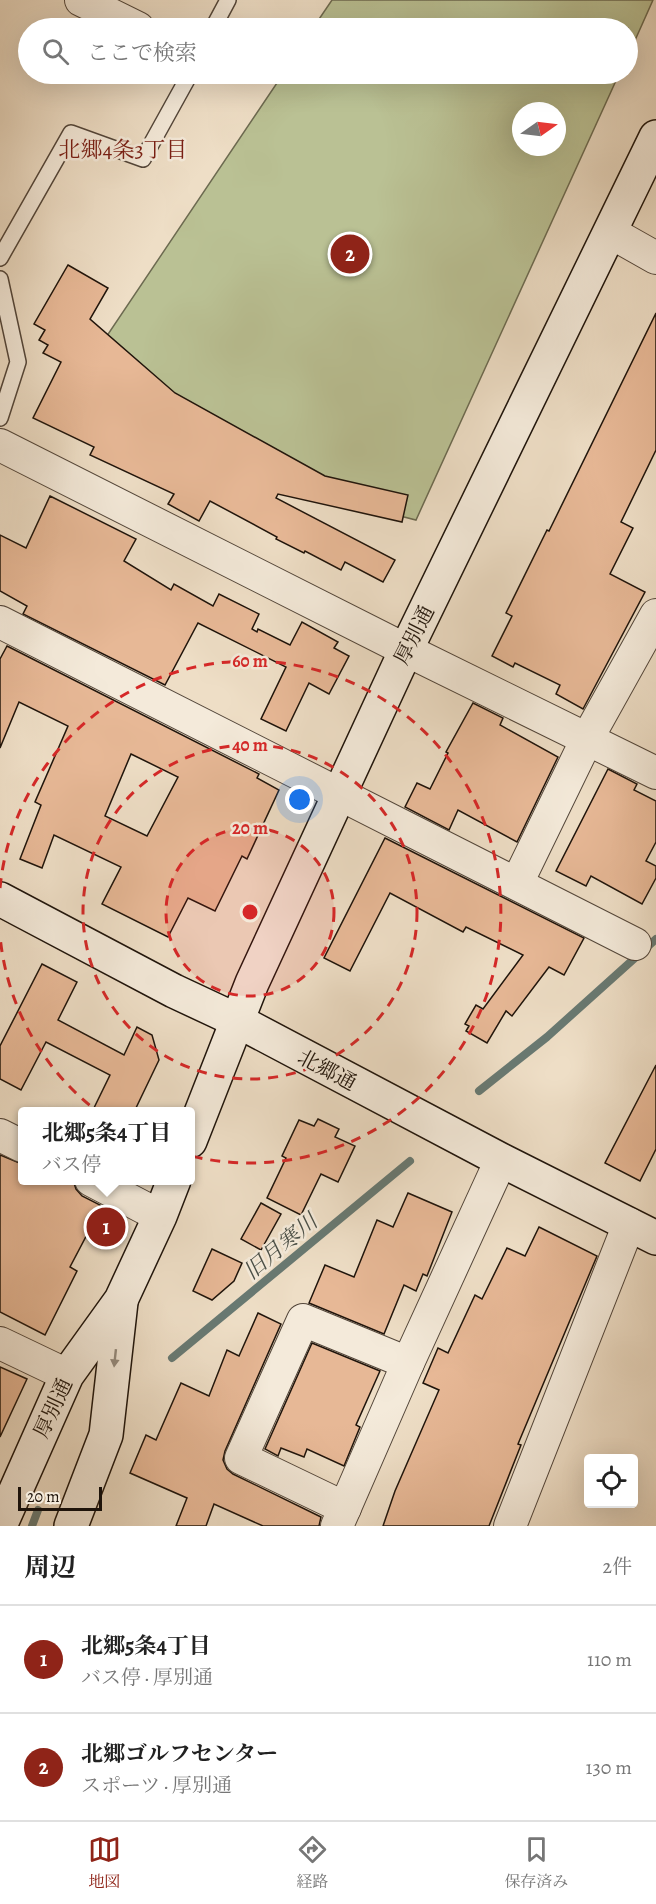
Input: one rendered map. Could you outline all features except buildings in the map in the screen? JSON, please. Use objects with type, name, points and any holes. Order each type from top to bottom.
[{"type":"street","points":[[81,0],[118,18]]},
{"type":"street","name":"厚別通","points":[[195,1128],[236,1020],[406,650],[656,137]]},
{"type":"street","points":[[610,232],[656,258]]},
{"type":"street","points":[[0,445],[656,773]]},
{"type":"street","points":[[517,883],[587,739],[656,615]]},
{"type":"street","points":[[0,622],[635,944]]},
{"type":"street","name":"北郷通","points":[[0,899],[501,1160],[643,1231]]},
{"type":"street","points":[[0,1135],[18,1144]]},
{"type":"street","points":[[408,1363],[303,1320],[241,1458],[341,1517],[408,1363],[501,1160]]},
{"type":"street","points":[[101,1185],[160,1216]]},
{"type":"street","name":"厚別通","points":[[0,1526],[67,1375],[121,1300],[172,1185]]},
{"type":"street","points":[[510,1526],[643,1231]]},
{"type":"street","name":"厚別通","points":[[71,1526],[106,1435],[121,1300]]},
{"type":"street","points":[[0,1343],[67,1375]]},
{"type":"lane","points":[[218,18],[228,0]]},
{"type":"lane","points":[[0,258],[71,133],[143,159],[184,84]]},
{"type":"lane","points":[[0,279],[18,362],[0,418]]},
{"type":"green space","points":[[332,0],[653,0],[638,34],[638,18],[320,18]]},
{"type":"green space","points":[[276,84],[614,84],[416,520],[306,492],[90,361]]},
{"type":"waterway","name":"旧月寒川","points":[[479,1091],[547,1037],[656,939]]},
{"type":"waterway","name":"旧月寒川","points":[[172,1358],[410,1161]]},
{"type":"waterway","name":"旧月寒川","points":[[32,1526],[38,1510]]},
{"type":"place","name":"北郷ゴルフセンター","points":[[350,254]]},
{"type":"place","name":"北郷5条4丁目","points":[[106,1227]]},
{"type":"district","name":"北郷4条3丁目","points":[[123,149]]}]
